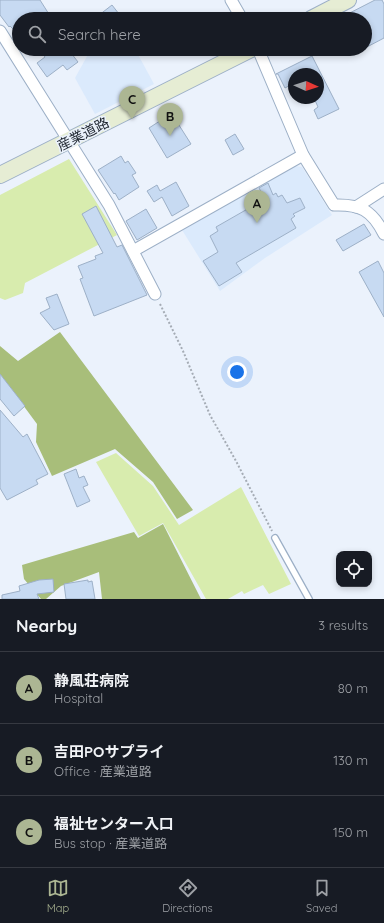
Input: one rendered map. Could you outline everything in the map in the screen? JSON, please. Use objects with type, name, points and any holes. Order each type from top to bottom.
[{"type":"street","points":[[232,0],[238,12]]},
{"type":"street","points":[[325,12],[348,0]]},
{"type":"street","points":[[0,31],[12,50]]},
{"type":"street","points":[[16,56],[109,205],[155,294]]},
{"type":"street","name":"産業道路","points":[[0,175],[237,56]]},
{"type":"street","points":[[261,56],[303,155],[334,205],[344,204],[366,210],[377,219],[384,234]]},
{"type":"street","points":[[133,251],[303,155]]},
{"type":"street","points":[[356,207],[384,189]]},
{"type":"lane","points":[[275,538],[308,599]]},
{"type":"path","points":[[155,294],[183,351],[210,415],[236,461],[275,538]]},
{"type":"shaded area","points":[[87,56],[139,56],[154,84],[95,114],[75,78]]},
{"type":"shaded area","points":[[295,166],[302,167],[332,215],[265,258],[220,291],[182,230]]},
{"type":"green space","points":[[69,159],[117,235],[25,283],[23,293],[5,300],[0,298],[0,195]]},
{"type":"green space","points":[[60,332],[193,510],[177,519],[153,482],[115,449],[52,476],[36,442],[37,424],[0,374],[0,346],[18,361]]},
{"type":"green space","points":[[116,453],[153,486],[179,525],[241,487],[291,584],[269,594],[263,585],[244,594],[242,591],[228,599],[206,599],[163,523],[139,536],[96,462]]},
{"type":"green space","points":[[163,524],[201,599],[102,599],[99,572],[61,586],[46,599],[41,599],[24,579],[22,565],[134,532],[138,538]]},
{"type":"building","points":[[0,0],[40,0],[48,12],[12,12],[12,28],[10,26],[9,27],[0,15]]},
{"type":"building","points":[[375,0],[382,0],[384,4],[384,38],[372,44],[372,12],[352,12]]},
{"type":"building","points":[[112,5],[117,12],[103,12]]},
{"type":"building","points":[[44,56],[73,56],[78,62],[67,70],[63,65],[47,77],[37,63],[45,57]]},
{"type":"building","points":[[312,56],[318,68],[288,68]]},
{"type":"building","points":[[288,68],[288,86],[285,88],[278,74],[276,74]]},
{"type":"building","points":[[324,80],[339,109],[318,119],[314,110],[318,107],[317,104],[324,104]]},
{"type":"building","points":[[169,115],[175,124],[177,122],[191,144],[167,158],[149,128]]},
{"type":"building","points":[[235,134],[244,149],[233,155],[225,140]]},
{"type":"building","points":[[121,156],[125,163],[128,161],[136,173],[132,175],[139,187],[119,200],[98,170]]},
{"type":"building","points":[[176,182],[189,206],[172,216],[162,197],[154,202],[147,191],[157,185],[160,191]]},
{"type":"building","points":[[268,183],[273,195],[276,193],[278,197],[282,195],[287,203],[300,198],[305,208],[293,214],[295,216],[291,219],[296,228],[236,263],[242,272],[219,286],[203,261],[218,252],[210,236],[218,231],[216,227],[265,199],[259,188]]},
{"type":"building","points":[[96,206],[117,247],[122,245],[147,295],[94,316],[80,279],[83,278],[78,266],[96,259],[95,256],[103,253],[82,214]]},
{"type":"building","points":[[146,209],[157,228],[137,240],[126,221]]},
{"type":"building","points":[[364,224],[371,235],[343,251],[336,240]]},
{"type":"building","points":[[378,261],[384,273],[384,317],[359,272]]},
{"type":"building","points":[[57,294],[69,324],[54,330],[40,313],[50,308],[46,298]]},
{"type":"building","points":[[0,374],[25,406],[14,416],[0,399]]},
{"type":"building","points":[[0,410],[23,437],[27,434],[48,474],[36,480],[38,484],[7,500],[0,488]]},
{"type":"building","points":[[76,469],[79,478],[84,476],[88,485],[83,487],[90,501],[77,507],[64,474]]},
{"type":"building","points":[[53,579],[54,592],[37,594],[39,599],[2,599],[2,595],[20,591],[19,586],[39,580]]},
{"type":"building","points":[[88,580],[88,582],[92,581],[95,599],[66,599],[64,584]]},
{"type":"place","name":"福祉センター入口","points":[[132,119]]},
{"type":"place","name":"吉田POサプライ","points":[[170,136]]},
{"type":"place","name":"静風荘病院","points":[[257,223]]}]
